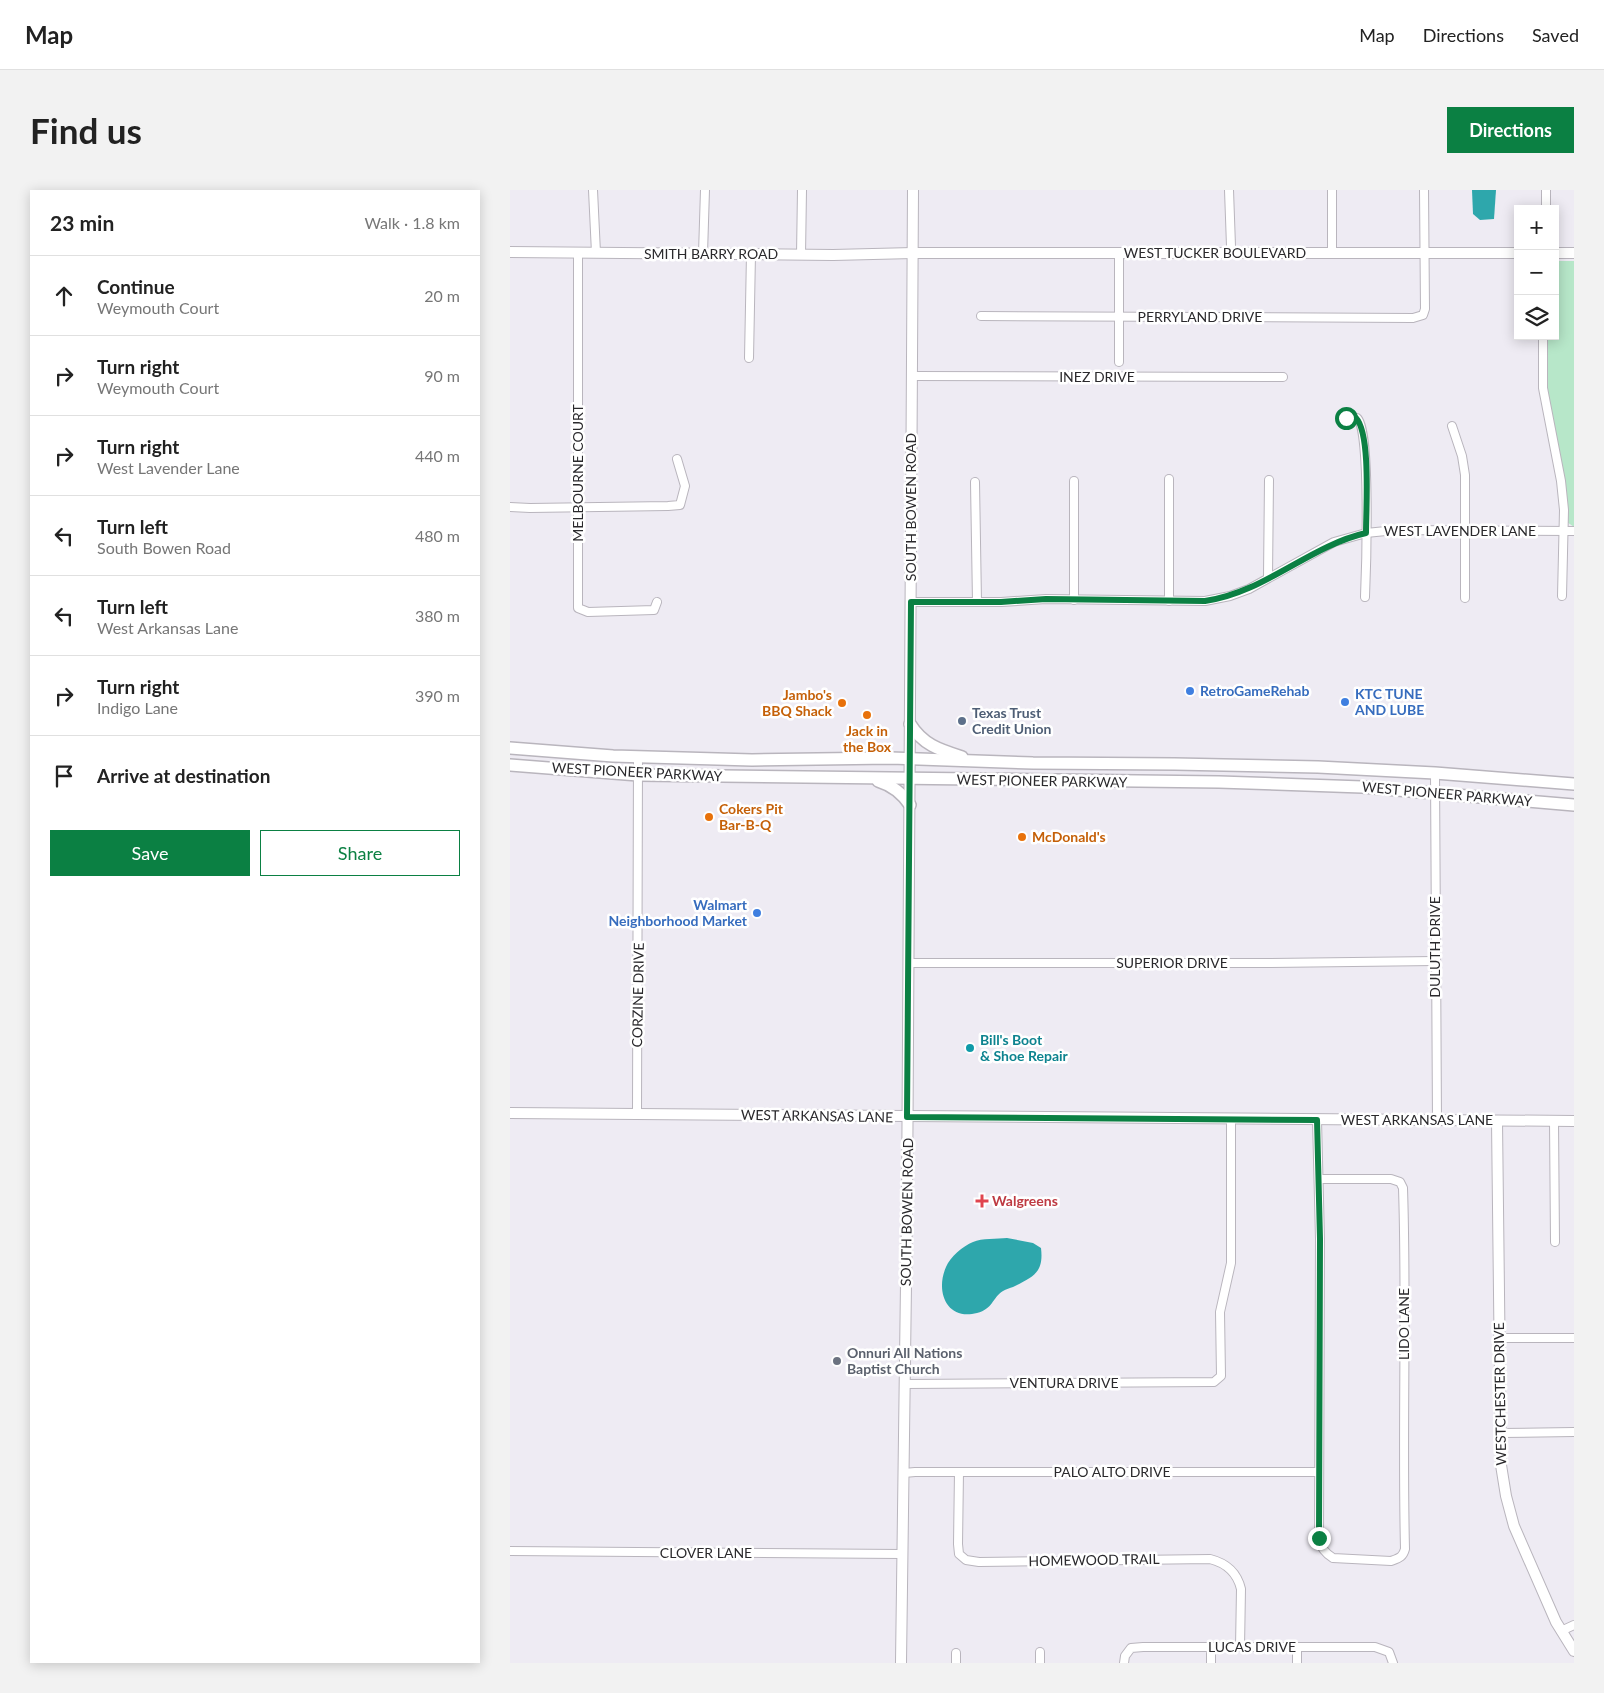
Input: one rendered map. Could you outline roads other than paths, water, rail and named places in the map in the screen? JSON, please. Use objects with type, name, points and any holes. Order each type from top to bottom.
[{"type":"main road","name":"SOUTH BOWEN ROAD","points":[[901,1663],[909,963],[913,190]]},
{"type":"main road","name":"SMITH BARRY ROAD","points":[[510,252],[801,255],[912,254]]},
{"type":"main road","name":"WEST TUCKER BOULEVARD","points":[[912,254],[1514,253]]},
{"type":"main road","points":[[1559,254],[1574,253]]},
{"type":"main road","points":[[910,724],[921,739],[930,745],[976,761]]},
{"type":"main road","name":"WEST PIONEER PARKWAY","points":[[510,748],[638,757],[752,760],[910,759],[1318,767],[1435,773],[1574,784]]},
{"type":"main road","points":[[1125,781],[1129,763]]},
{"type":"main road","name":"WEST PIONEER PARKWAY","points":[[510,765],[638,775],[1219,782],[1343,787],[1574,805]]},
{"type":"main road","points":[[866,778],[886,784],[899,792],[910,805]]},
{"type":"main road","name":"WEST ARKANSAS LANE","points":[[510,1114],[1574,1122]]},
{"type":"main road","name":"WESTCHESTER DRIVE","points":[[1497,1121],[1498,1338],[1501,1465],[1506,1496],[1514,1526],[1561,1631],[1574,1651]]},
{"type":"street","points":[[593,190],[596,253]]},
{"type":"street","points":[[703,254],[705,190]]},
{"type":"street","points":[[801,255],[802,190]]},
{"type":"street","points":[[1229,190],[1230,253]]},
{"type":"street","points":[[1332,190],[1332,253]]},
{"type":"street","points":[[1424,190],[1424,253]]},
{"type":"street","points":[[1546,190],[1546,205]]},
{"type":"street","name":"MELBOURNE COURT","points":[[578,253],[578,608],[588,612],[654,610],[657,602]]},
{"type":"street","points":[[1119,253],[1119,362]]},
{"type":"street","name":"PERRYLAND DRIVE","points":[[981,316],[1413,318],[1423,315],[1425,309],[1424,253]]},
{"type":"street","points":[[749,358],[751,254]]},
{"type":"street","points":[[1543,340],[1543,388],[1561,481],[1564,510],[1562,596]]},
{"type":"street","name":"INEZ DRIVE","points":[[912,376],[1283,377]]},
{"type":"street","points":[[1346,418],[1356,418],[1359,420],[1366,466],[1365,597]]},
{"type":"street","points":[[1452,426],[1462,456],[1465,475],[1465,598]]},
{"type":"street","points":[[510,507],[579,508],[680,505],[685,486],[677,459]]},
{"type":"street","points":[[1169,479],[1169,601]]},
{"type":"street","points":[[1268,578],[1269,480]]},
{"type":"street","points":[[1074,481],[1074,600]]},
{"type":"street","points":[[975,482],[977,602]]},
{"type":"street","name":"WEST LAVENDER LANE","points":[[911,602],[1046,599],[1205,601],[1249,589],[1334,542],[1366,533],[1396,530],[1574,531]]},
{"type":"street","name":"CORZINE DRIVE","points":[[637,1114],[638,757]]},
{"type":"street","name":"DULUTH DRIVE","points":[[1435,773],[1437,1120]]},
{"type":"street","name":"SUPERIOR DRIVE","points":[[909,963],[1435,961]]},
{"type":"street","name":"VENTURA DRIVE","points":[[905,1384],[1214,1382],[1221,1376],[1220,1312],[1231,1263],[1230,1119]]},
{"type":"street","points":[[1317,1120],[1320,1472]]},
{"type":"street","points":[[1554,1121],[1555,1242]]},
{"type":"street","name":"LIDO LANE","points":[[1319,1179],[1392,1179],[1400,1182],[1403,1188],[1405,1549],[1400,1558],[1391,1561],[1334,1558],[1327,1554],[1321,1547],[1319,1538],[1320,1472]]},
{"type":"street","points":[[1498,1338],[1574,1338]]},
{"type":"street","points":[[1500,1433],[1574,1432]]},
{"type":"street","name":"HOMEWOOD TRAIL","points":[[959,1472],[958,1544],[959,1554],[966,1560],[979,1562],[1210,1559],[1221,1562],[1231,1569],[1239,1581],[1241,1589],[1240,1647]]},
{"type":"street","name":"PALO ALTO DRIVE","points":[[904,1473],[1320,1472]]},
{"type":"street","name":"CLOVER LANE","points":[[510,1552],[902,1554]]},
{"type":"street","points":[[1561,1631],[1574,1625]]},
{"type":"street","points":[[1211,1647],[1211,1663]]},
{"type":"street","name":"LUCAS DRIVE","points":[[1124,1663],[1125,1656],[1131,1648],[1211,1647],[1374,1647],[1389,1652],[1393,1663]]},
{"type":"street","points":[[1297,1647],[1297,1663]]},
{"type":"street","points":[[1040,1652],[1040,1663]]},
{"type":"street","points":[[956,1653],[956,1663]]},
{"type":"water","points":[[1472,190],[1496,190],[1494,219],[1480,220],[1473,214]]},
{"type":"water","points":[[1007,1238],[1033,1243],[1041,1248],[1041,1263],[1036,1273],[1003,1291],[982,1311],[967,1314],[958,1313],[951,1309],[943,1295],[942,1286],[943,1276],[950,1259],[961,1249],[973,1242],[985,1239]]},
{"type":"place","name":"RetroGameRehab","points":[[1190,691]]},
{"type":"place","name":"KTC TUNE AND LUBE","points":[[1345,702]]},
{"type":"place","name":"Jambo's BBQ Shack","points":[[842,703]]},
{"type":"place","name":"Jack in the Box","points":[[867,715]]},
{"type":"place","name":"Texas Trust Credit Union","points":[[962,721]]},
{"type":"place","name":"Cokers Pit Bar-B-Q","points":[[709,817]]},
{"type":"place","name":"McDonald's","points":[[1022,837]]},
{"type":"place","name":"Walmart Neighborhood Market","points":[[757,913]]},
{"type":"place","name":"Bill's Boot & Shoe Repair","points":[[970,1048]]},
{"type":"place","name":"Walgreens","points":[[982,1201]]},
{"type":"place","name":"Onnuri All Nations Baptist Church","points":[[837,1361]]}]
